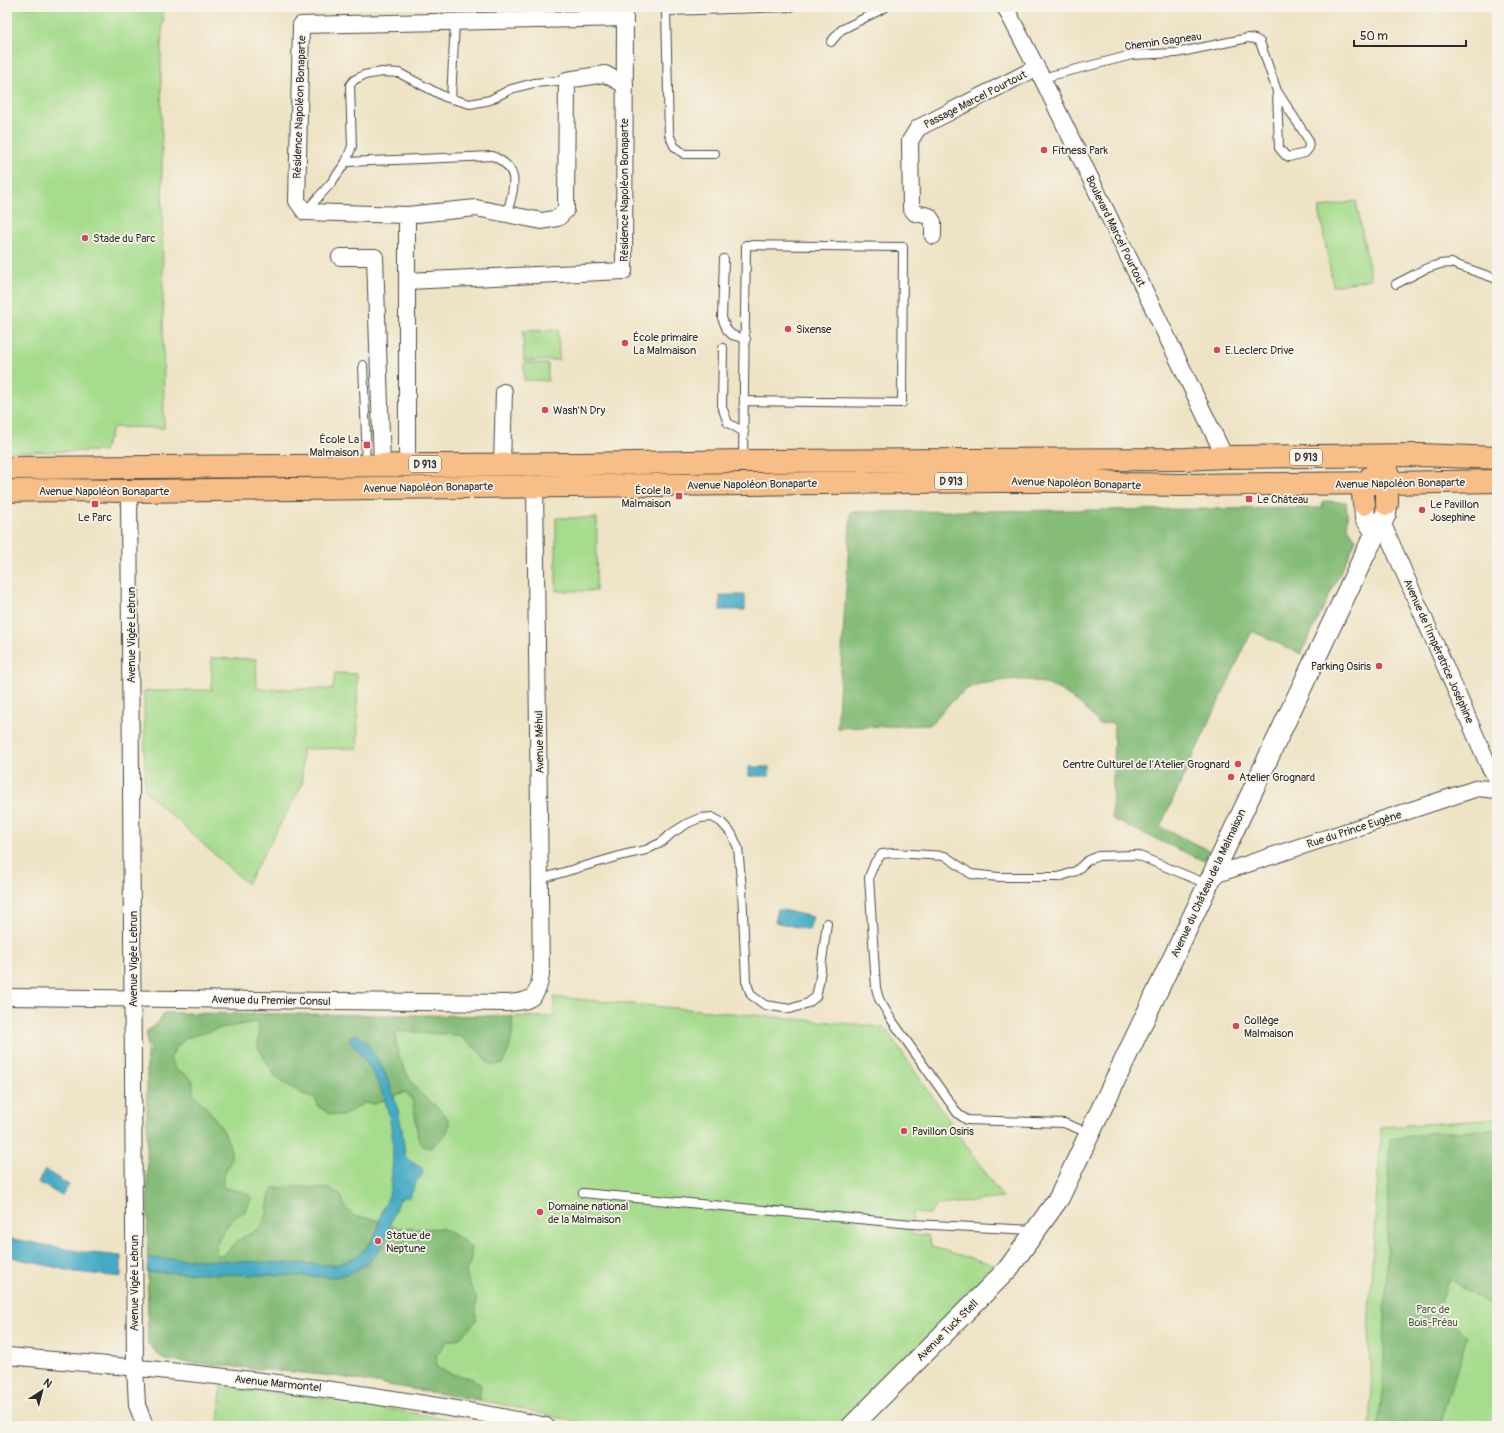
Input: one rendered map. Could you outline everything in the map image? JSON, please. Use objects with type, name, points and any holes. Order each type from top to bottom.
[{"type":"main road","name":"Avenue Napoléon Bonaparte","points":[[1384,494],[1427,456],[1490,458]]},
{"type":"main road","name":"Avenue Napoléon Bonaparte","points":[[7,468],[743,461],[1185,459],[1225,457],[1384,494],[1497,481]]},
{"type":"main road","name":"D 913","points":[[1096,481],[1112,472],[1212,470],[1219,465],[1225,457]]},
{"type":"main road","points":[[1225,457],[1238,484]]},
{"type":"main road","points":[[359,488],[358,475],[371,465]]},
{"type":"main road","points":[[51,467],[48,476],[54,490]]},
{"type":"main road","points":[[1364,494],[1371,477],[1378,472],[1384,494]]},
{"type":"main road","name":"Avenue Napoléon Bonaparte","points":[[7,491],[1096,481],[1129,484],[1238,484],[1364,494]]},
{"type":"street","name":"Boulevard Marcel Pourtout","points":[[1005,7],[1039,73],[1225,457]]},
{"type":"street","name":"Résidence Napoléon Bonaparte","points":[[305,212],[297,201],[302,25],[626,18],[624,271],[408,281]]},
{"type":"street","name":"Passage Marcel Pourtout","points":[[933,236],[933,222],[929,216],[915,213],[911,208],[910,141],[918,128],[1039,73]]},
{"type":"street","points":[[305,212],[407,215],[476,208],[542,221],[558,218],[566,210],[567,80],[605,74],[625,85]]},
{"type":"street","points":[[407,215],[407,464]]},
{"type":"street","points":[[340,257],[375,258],[371,465]]},
{"type":"street","points":[[502,464],[504,392]]},
{"type":"street","name":"Avenue Méhul","points":[[533,997],[539,988],[541,974],[535,485]]},
{"type":"street","name":"Avenue Vigée Lebrun","points":[[129,491],[135,1367],[137,1405],[145,1426]]},
{"type":"street","points":[[1364,494],[1365,518],[1384,494]]},
{"type":"street","name":"Avenue de l'Impératrice Joséphine","points":[[1384,494],[1488,764],[1497,779]]},
{"type":"street","name":"Avenue du Château de la Malmaison","points":[[1036,1231],[1059,1198],[1366,552],[1384,494]]},
{"type":"street","name":"Rue du Prince Eugène","points":[[1209,880],[1478,788],[1497,790]]},
{"type":"street","name":"Avenue du Premier Consul","points":[[7,997],[508,1003],[522,1002],[533,997]]},
{"type":"street","name":"Avenue Tuck Stell","points":[[852,1426],[1008,1269],[1036,1231]]},
{"type":"street","name":"Avenue Marmontel","points":[[7,1356],[135,1367],[333,1389],[507,1417],[546,1426]]},
{"type":"lane","points":[[716,154],[684,154],[674,146],[669,134],[666,9],[791,7]]},
{"type":"lane","points":[[830,42],[841,30],[886,7]]},
{"type":"lane","points":[[451,99],[455,22]]},
{"type":"lane","name":"Chemin Gagneau","points":[[1039,73],[1132,55],[1176,53],[1248,38],[1255,39],[1260,42],[1277,91],[1308,139],[1309,148],[1305,153],[1290,157],[1285,155],[1279,148],[1277,91]]},
{"type":"lane","points":[[305,212],[331,183],[346,162],[352,146],[350,85],[354,80],[364,75],[382,72],[399,73],[445,97],[470,104],[490,100],[511,89],[534,83],[567,80]]},
{"type":"lane","points":[[346,162],[493,156],[503,161],[513,174],[515,184],[507,214]]},
{"type":"lane","points":[[743,461],[746,339],[746,244],[903,248],[902,403],[745,401]]},
{"type":"lane","points":[[724,259],[722,318],[727,330],[732,336],[746,339]]},
{"type":"lane","points":[[1396,284],[1425,269],[1440,264],[1451,263],[1497,279]]},
{"type":"lane","points":[[723,348],[722,407],[728,423],[744,432]]},
{"type":"lane","points":[[363,365],[366,436],[371,465]]},
{"type":"lane","points":[[540,879],[623,855],[646,850],[662,842],[672,833],[700,818],[712,817],[721,822],[732,834],[738,848],[742,889],[746,981],[748,988],[751,995],[765,1005],[790,1009],[808,1003],[816,997],[826,923]]},
{"type":"lane","points":[[1089,1133],[1064,1123],[967,1120],[958,1114],[891,1019],[879,999],[876,988],[869,877],[875,862],[882,854],[933,854],[945,856],[971,874],[984,877],[1059,878],[1076,871],[1087,861],[1098,856],[1137,855],[1209,880]]},
{"type":"lane","points":[[583,1193],[912,1224],[1036,1231]]},
{"type":"green space","name":"Stade du Parc","points":[[7,7],[164,7],[161,48],[164,428],[113,427],[104,451],[7,452]]},
{"type":"green space","points":[[1356,201],[1371,279],[1333,286],[1319,208]]},
{"type":"green space","points":[[558,330],[559,360],[524,361],[523,331]]},
{"type":"green space","points":[[524,363],[548,364],[548,381],[524,380]]},
{"type":"green space","points":[[1323,501],[1346,502],[1348,527],[1356,540],[1301,654],[1252,631],[1160,827],[1209,850],[1204,861],[1112,819],[1114,723],[1099,724],[1089,712],[1066,693],[1040,682],[1011,680],[973,686],[950,703],[930,725],[837,728],[851,512],[1322,508]]},
{"type":"green space","points":[[556,518],[597,518],[596,591],[556,591]]},
{"type":"green space","points":[[211,658],[256,659],[257,689],[333,689],[335,673],[357,674],[358,748],[302,749],[302,785],[247,884],[145,791],[144,691],[212,690]]},
{"type":"green space","name":"Domaine national de la Malmaison","points":[[554,997],[884,1027],[1003,1198],[936,1205],[930,1214],[913,1213],[911,1235],[928,1236],[932,1247],[1001,1267],[841,1426],[593,1426],[497,1403],[335,1376],[164,1360],[148,1343],[147,1031],[157,1024],[164,1013],[554,1017]]},
{"type":"green space","points":[[164,1013],[512,1016],[511,1041],[508,1052],[502,1064],[490,1065],[479,1051],[458,1035],[396,1031],[396,1045],[403,1067],[418,1091],[441,1111],[448,1120],[449,1128],[447,1132],[430,1148],[423,1146],[418,1138],[412,1099],[406,1092],[375,1104],[364,1103],[342,1116],[330,1114],[319,1107],[315,1098],[302,1094],[276,1077],[258,1047],[259,1032],[257,1022],[221,1028],[186,1038],[175,1049],[170,1059],[177,1071],[187,1075],[193,1082],[193,1093],[224,1132],[231,1150],[231,1159],[224,1175],[222,1186],[245,1192],[252,1198],[245,1211],[232,1219],[220,1236],[215,1249],[218,1256],[224,1255],[233,1244],[262,1225],[267,1213],[269,1196],[273,1188],[300,1187],[328,1189],[340,1194],[345,1207],[354,1216],[372,1219],[398,1228],[442,1228],[461,1239],[471,1248],[471,1260],[466,1271],[470,1285],[476,1297],[476,1321],[460,1338],[446,1342],[436,1356],[437,1368],[452,1374],[471,1378],[481,1385],[479,1400],[335,1376],[164,1360],[148,1343],[147,1054],[151,1054],[151,1044],[147,1044],[147,1031],[157,1024]]},
{"type":"green space","name":"Parc de Bois-Préau","points":[[1497,1119],[1497,1426],[1370,1426],[1372,1398],[1368,1329],[1381,1127]]},
{"type":"green space","name":"Parc de Bois-Préau","points":[[1497,1129],[1497,1308],[1494,1309],[1449,1279],[1437,1310],[1467,1336],[1440,1426],[1378,1426],[1383,1386],[1390,1139],[1433,1133]]},
{"type":"green space","points":[[221,1387],[332,1399],[488,1426],[218,1426]]},
{"type":"water","points":[[720,595],[745,595],[745,610],[720,610]]},
{"type":"water","points":[[749,767],[769,767],[769,776],[749,776]]},
{"type":"water","points":[[778,909],[813,917],[809,930],[775,922]]},
{"type":"water","points":[[357,1034],[364,1040],[371,1050],[392,1089],[402,1128],[405,1156],[410,1161],[422,1168],[423,1174],[416,1182],[410,1197],[408,1198],[405,1196],[398,1202],[385,1238],[374,1257],[362,1267],[342,1276],[335,1277],[147,1272],[148,1258],[334,1265],[348,1261],[366,1248],[374,1237],[382,1210],[389,1195],[393,1153],[390,1118],[379,1085],[361,1055],[350,1042],[351,1036]]},
{"type":"water","points":[[45,1170],[69,1185],[62,1196],[38,1182]]},
{"type":"water","points":[[7,1238],[83,1252],[121,1256],[121,1277],[75,1272],[7,1256]]},
{"type":"place","name":"Fitness Park","points":[[1044,150]]},
{"type":"place","name":"Stade du Parc","points":[[85,238]]},
{"type":"place","name":"Sixense","points":[[788,329]]},
{"type":"place","name":"École primaire La Malmaison","points":[[625,343]]},
{"type":"place","name":"E.Leclerc Drive","points":[[1217,350]]},
{"type":"place","name":"Wash'N Dry","points":[[545,410]]},
{"type":"place","name":"École La Malmaison","points":[[367,445]]},
{"type":"place","name":"École la Malmaison","points":[[679,496]]},
{"type":"place","name":"Le Château","points":[[1249,499]]},
{"type":"place","name":"Le Parc","points":[[95,504]]},
{"type":"place","name":"Le Pavillon Josephine","points":[[1422,510]]},
{"type":"place","name":"Parking Osiris","points":[[1379,666]]},
{"type":"place","name":"Centre Culturel de l'Atelier Grognard","points":[[1238,764]]},
{"type":"place","name":"Atelier Grognard","points":[[1231,777]]},
{"type":"place","name":"Collège Malmaison","points":[[1236,1026]]},
{"type":"place","name":"Pavillon Osiris","points":[[904,1131]]},
{"type":"place","name":"Domaine national de la Malmaison","points":[[540,1212]]},
{"type":"place","name":"Statue de Neptune","points":[[378,1241]]}]
